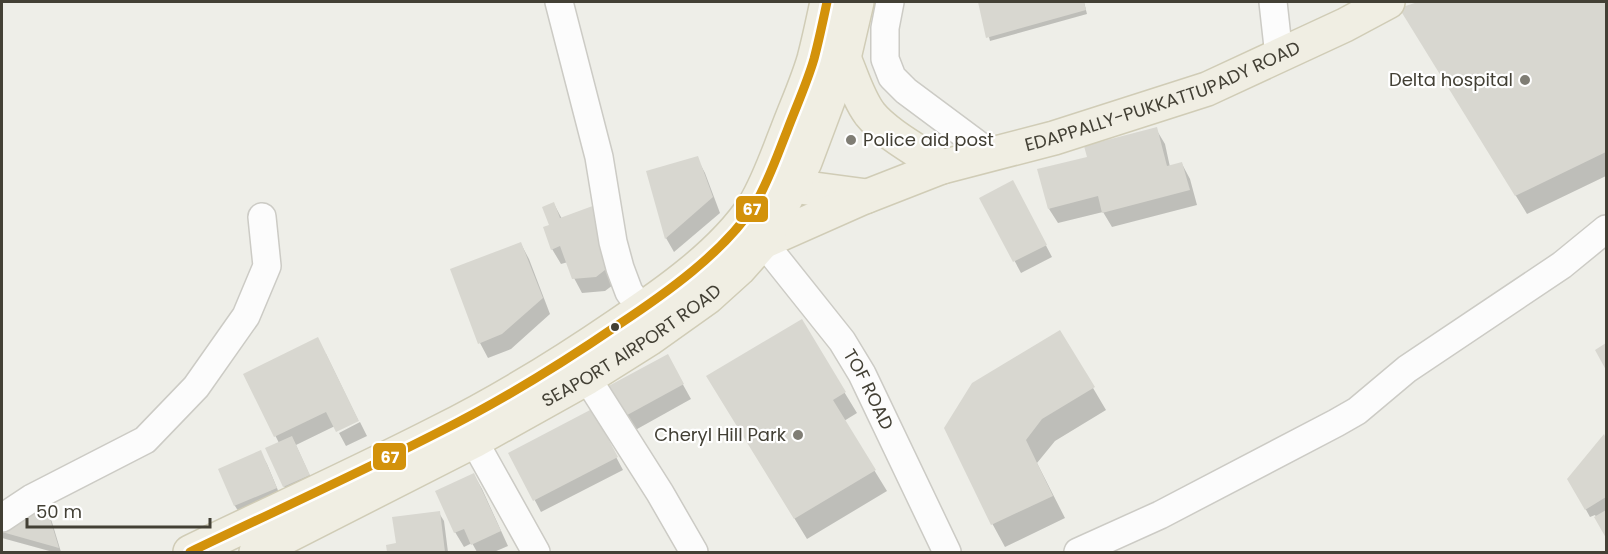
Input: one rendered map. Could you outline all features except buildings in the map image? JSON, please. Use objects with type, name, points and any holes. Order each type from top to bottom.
[{"type":"main road","name":"SEAPORT AIRPORT ROAD","points":[[778,186],[779,152],[813,60],[827,2]]},
{"type":"main road","name":"SEAPORT AIRPORT ROAD","points":[[256,552],[474,441],[587,378],[649,339],[708,297],[739,269],[749,236],[754,205],[805,162],[844,58],[857,2]]},
{"type":"main road","name":"EDAPPALLY-PUKKATTUPADY ROAD","points":[[749,236],[867,196],[942,167],[1054,138],[1208,89],[1346,25],[1388,2]]},
{"type":"main road","points":[[844,58],[869,112],[882,126],[942,167]]},
{"type":"main road","points":[[778,186],[867,196]]},
{"type":"main road","name":"SEAPORT AIRPORT ROAD","points":[[190,552],[440,432],[510,393],[577,353],[642,309],[687,275],[725,241],[749,236]]},
{"type":"street","points":[[559,2],[599,157],[613,242],[620,268],[630,292],[642,309]]},
{"type":"street","points":[[890,2],[885,28],[885,59],[892,77],[906,91],[992,155]]},
{"type":"street","points":[[1273,2],[1279,56]]},
{"type":"street","points":[[2,518],[32,498],[144,440],[196,387],[246,316],[267,266],[262,217]]},
{"type":"street","points":[[1078,552],[1160,515],[1357,411],[1407,369],[1562,265],[1606,228]]},
{"type":"street","name":"TOF ROAD","points":[[749,236],[842,341],[862,374],[947,552]]},
{"type":"street","points":[[587,378],[660,493],[694,552]]},
{"type":"street","points":[[474,441],[536,552]]},
{"type":"transit line","name":"67","points":[[190,552],[377,463],[485,408],[596,340],[655,300],[710,256],[741,223],[764,188],[805,86],[818,45],[827,2]]},
{"type":"place","name":"Delta hospital","points":[[1525,80]]},
{"type":"place","name":"Police aid post","points":[[851,140]]},
{"type":"place","name":"Cheryl Hill Park","points":[[798,435]]}]
